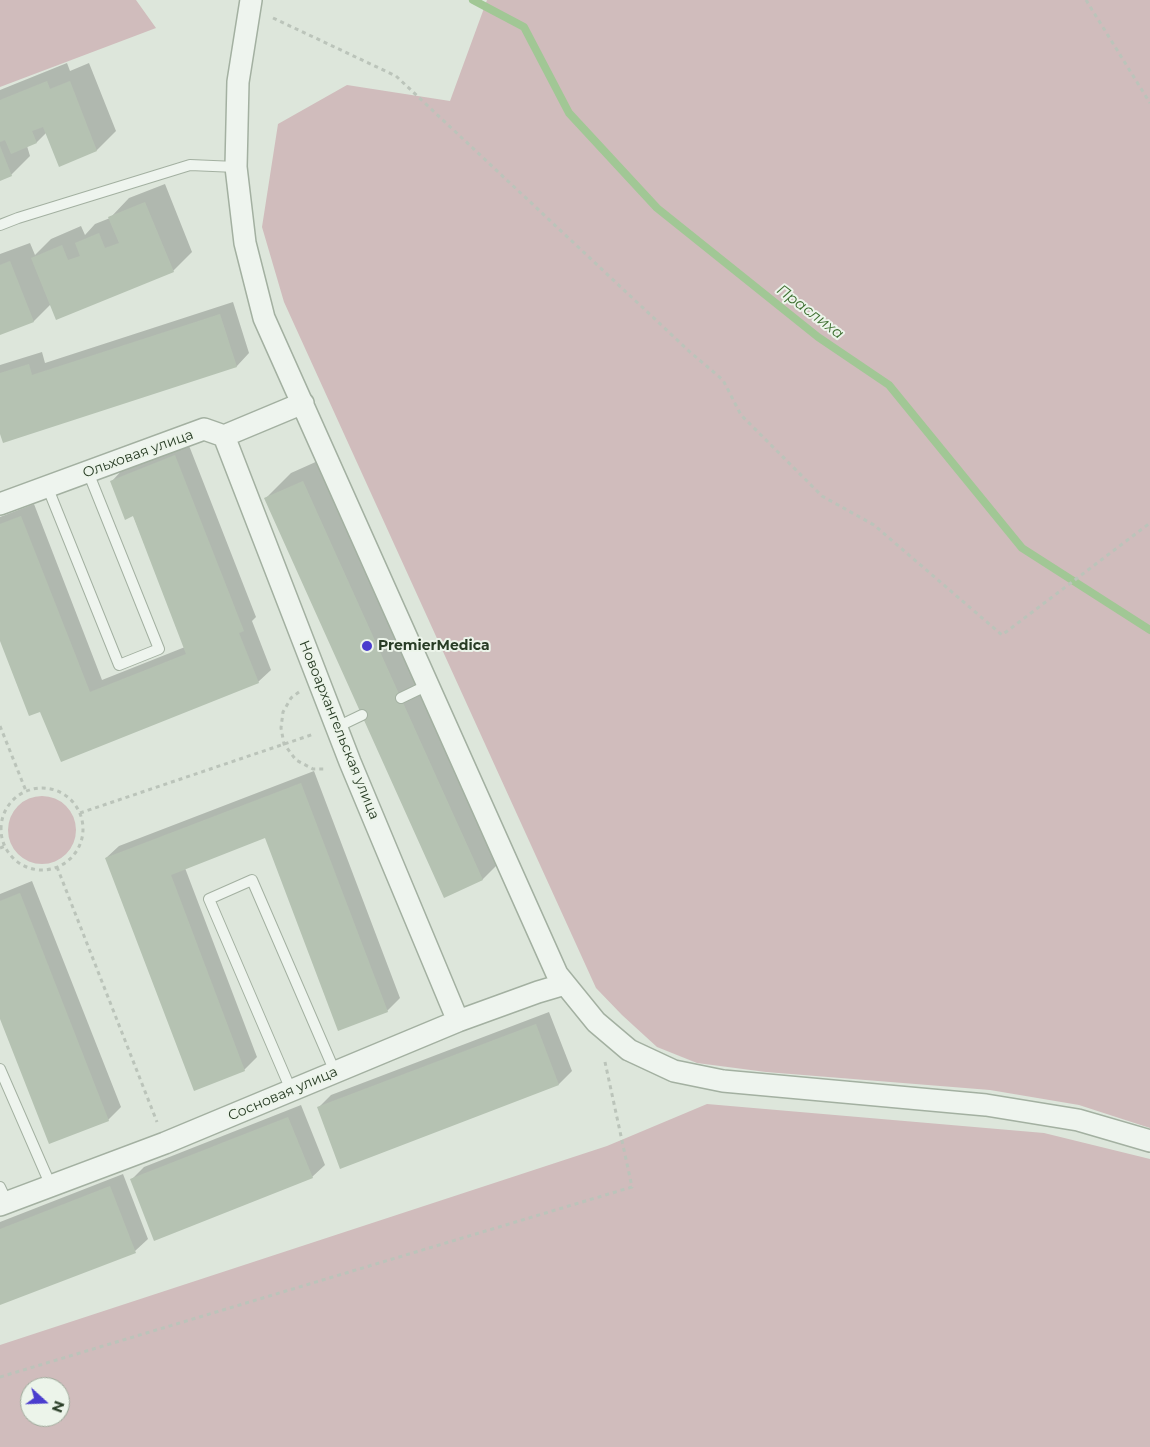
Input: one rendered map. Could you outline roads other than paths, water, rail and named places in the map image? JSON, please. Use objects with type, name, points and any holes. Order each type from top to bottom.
[{"type":"street","points":[[250,4],[238,82],[236,167],[245,243],[264,318],[557,974],[596,1022],[629,1050],[674,1071],[722,1081],[986,1105],[1078,1120],[1150,1142]]},
{"type":"street","points":[[224,436],[303,404]]},
{"type":"street","name":"Ольховая улица","points":[[0,504],[204,429],[224,436]]},
{"type":"street","name":"Новоархангельская улица","points":[[224,436],[350,762],[458,1021]]},
{"type":"street","name":"Сосновая улица","points":[[2,1198],[51,1186],[165,1143],[458,1021],[538,992],[566,984]]},
{"type":"lane","points":[[0,225],[190,165],[236,167]]},
{"type":"lane","points":[[48,486],[119,665],[159,649],[88,472]]},
{"type":"lane","points":[[401,698],[428,685]]},
{"type":"lane","points":[[337,727],[362,715]]},
{"type":"lane","points":[[291,1090],[209,899],[252,880],[335,1072]]},
{"type":"lane","points":[[0,1069],[51,1186]]},
{"type":"waterway","name":"Праслиха","points":[[473,0],[524,27],[569,113],[657,208],[818,337],[889,385],[1022,548],[1150,630]]},
{"type":"place","name":"PremierMedica","points":[[367,646]]}]
